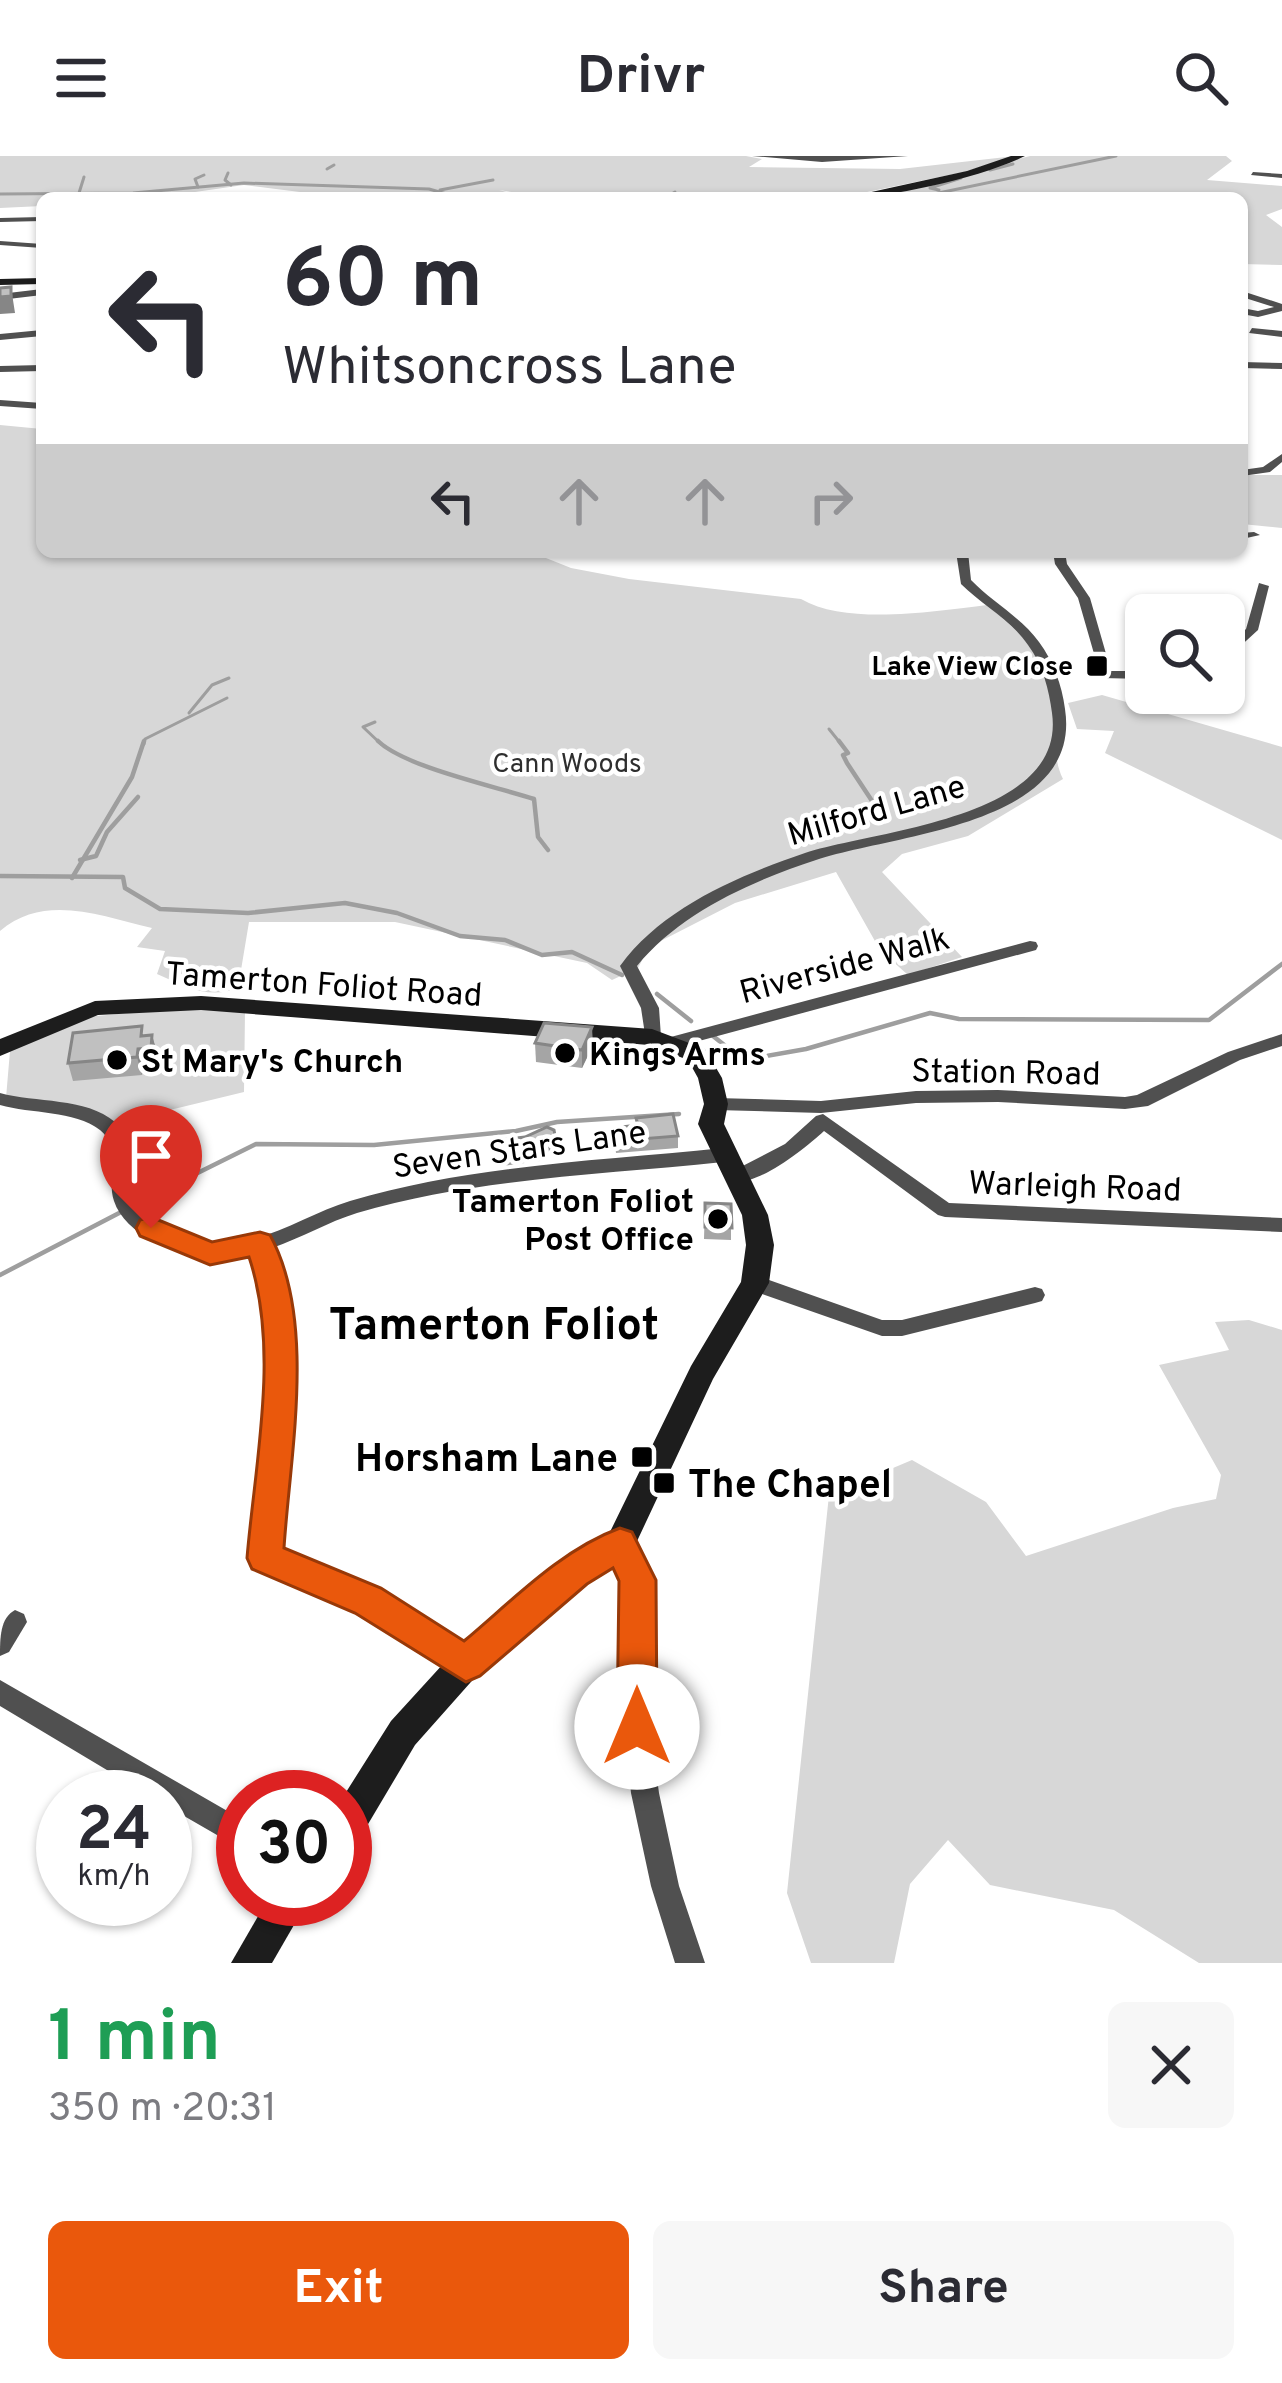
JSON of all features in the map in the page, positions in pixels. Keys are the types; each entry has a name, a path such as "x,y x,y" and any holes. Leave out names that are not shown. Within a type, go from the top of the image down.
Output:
{"street":[{"path":"755,156 822,160 905,156"},
{"path":"877,192 1020,156"},
{"path":"1253,175 1266,171 1282,176"},
{"path":"0,220 36,219"},
{"path":"0,243 36,246"},
{"path":"0,282 36,281"},
{"path":"0,297 36,293"},
{"path":"1248,296 1282,308"},
{"path":"1248,314 1282,308"},
{"path":"0,337 36,334"},
{"path":"1259,335 1282,334"},
{"path":"1248,365 1282,366"},
{"path":"0,369 36,368"},
{"path":"0,403 36,406"},
{"path":"1248,472 1266,470 1282,457"},
{"name":"Milford Lane","path":"663,1039 628,966 658,937 752,877 832,849 978,814 1031,785 1057,761 1064,740 1062,709 1051,677 1031,639 965,581 963,558"},
{"path":"1060,558 1084,598 1106,675 1125,675"},
{"path":"1245,637 1252,630 1263,586"},
{"name":"Riverside Walk","path":"663,1039 1030,946"},
{"name":"Tamerton Foliot Road","path":"0,1048 95,1008 201,1003 663,1039"},
{"path":"372,1784 403,1733 466,1664 574,1572 620,1544 701,1374 755,1283 758,1230 745,1186 711,1124 716,1104 710,1078 697,1054 663,1039"},
{"name":"Station Road","path":"716,1104 822,1114 916,1097 998,1096 1085,1104 1141,1101 1234,1056 1282,1040"},
{"name":"Seven Stars Lane","path":"0,1099 99,1120 114,1134 125,1162 129,1208 151,1228 210,1254 260,1244 350,1208 454,1184 730,1166"},
{"path":"730,1166 792,1148 822,1114"},
{"name":"Warleigh Road","path":"822,1114 945,1210 1282,1226"},
{"path":"260,1244 275,1288 280,1355 265,1558 368,1600 466,1664"},
{"path":"755,1283 882,1328 902,1328 1035,1295"},
{"path":"620,1544 638,1580 637,1727 645,1793 665,1886 690,1963"},
{"path":"0,1692 216,1820"},
{"path":"250,1963 273,1926"}],"green space":[{"path":"0,156 746,156 762,159 749,167 900,169 1015,156 867,192 300,192 244,185 195,192 36,192 36,206 0,208"},
{"path":"1030,156 1226,156 1232,161 1207,180 1282,186 1282,209 1266,215 1282,227 1282,265 1248,264 1248,192 883,192"},
{"name":"Cann Woods","path":"0,425 36,428 36,558 546,558 629,579 801,599 842,612 892,614 987,605 1022,636 1042,661 1055,689 1056,751 1063,779 968,836 902,854 882,872 962,957 908,975 880,950 836,872 735,903 649,947 638,968 612,980 587,963 395,922 249,922 238,988 207,992 157,974 165,951 137,947 152,928 54,910 17,919 0,931"},
{"path":"1248,475 1282,475 1282,528 1248,525"},
{"path":"1102,695 1125,702 1125,714 1168,714 1282,747 1282,840 1105,753 1114,731 1077,729 1068,703"},
{"path":"193,1007 245,1011 244,1092 112,1124 76,1105 6,1098 10,1051 86,1017"},
{"path":"1249,1320 1282,1330 1282,1963 1199,1963 1114,1910 990,1885 948,1840 910,1884 894,1963 811,1963 787,1893 829,1495 912,1460 986,1502 1026,1556 1173,1508 1216,1499 1221,1475 1159,1365 1229,1350 1215,1322"}],"building":[{"path":"11,287 11,296 0,297 0,288"},
{"path":"544,1023 592,1027 582,1050 535,1043"},
{"path":"142,1026 141,1036 152,1035 151,1048 138,1049 137,1057 68,1063 73,1033"},
{"path":"673,1114 678,1136 616,1141 613,1128 638,1125 636,1118"},
{"path":"547,1127 554,1130 556,1141 545,1142 546,1148 501,1153 499,1140 525,1137"},
{"path":"705,1203 731,1204 732,1228 705,1227"}],"waterway":[{"path":"943,192 1116,156"},
{"path":"990,170 1013,164"},
{"path":"327,169 334,165"},
{"path":"228,173 225,180 230,184"},
{"path":"198,187 195,179 204,175"},
{"path":"79,192 84,177"},
{"path":"939,190 930,188 961,178"},
{"path":"440,190 493,180"},
{"path":"144,192 230,184"},
{"path":"230,184 440,192"},
{"path":"0,194 36,194"},
{"path":"189,713 212,685 229,678"},
{"path":"144,744 145,739 227,698"},
{"path":"375,722 363,727 381,744"},
{"path":"829,729 841,744"},
{"path":"83,859 132,777 144,741"},
{"path":"378,741 429,767 534,799 538,837 548,850"},
{"path":"839,741 848,753 843,755 847,763 878,810"},
{"path":"83,859 96,856 107,832 138,797"},
{"path":"73,877 83,859"},
{"path":"0,876 73,877"},
{"path":"73,877 123,877 125,888 160,909 248,913 345,903 397,913 460,936 505,940 542,955 572,952 622,975"},
{"path":"713,1036 743,1060 806,1049 930,1013 959,1019 1209,1020 1282,964"},
{"path":"657,994 691,1021"},
{"path":"133,1205 256,1144 374,1145 516,1131 557,1122 679,1114"},
{"path":"0,1275 123,1211"}],"place":[{"name":"Lake View Close","path":"1097,666"},
{"name":"Kings Arms","path":"565,1053"},
{"name":"St Mary's Church","path":"117,1060"},
{"name":"Tamerton Foliot Post Office","path":"718,1219"},
{"name":"Horsham Lane","path":"642,1457"},
{"name":"The Chapel","path":"664,1483"}],"district":[{"name":"Tamerton Foliot","path":"494,1323"}],"route":[{"path":"151,1228 210,1254 260,1244 275,1288 280,1355 265,1558 368,1600 466,1664 574,1572 620,1544 638,1580 637,1727"}]}
